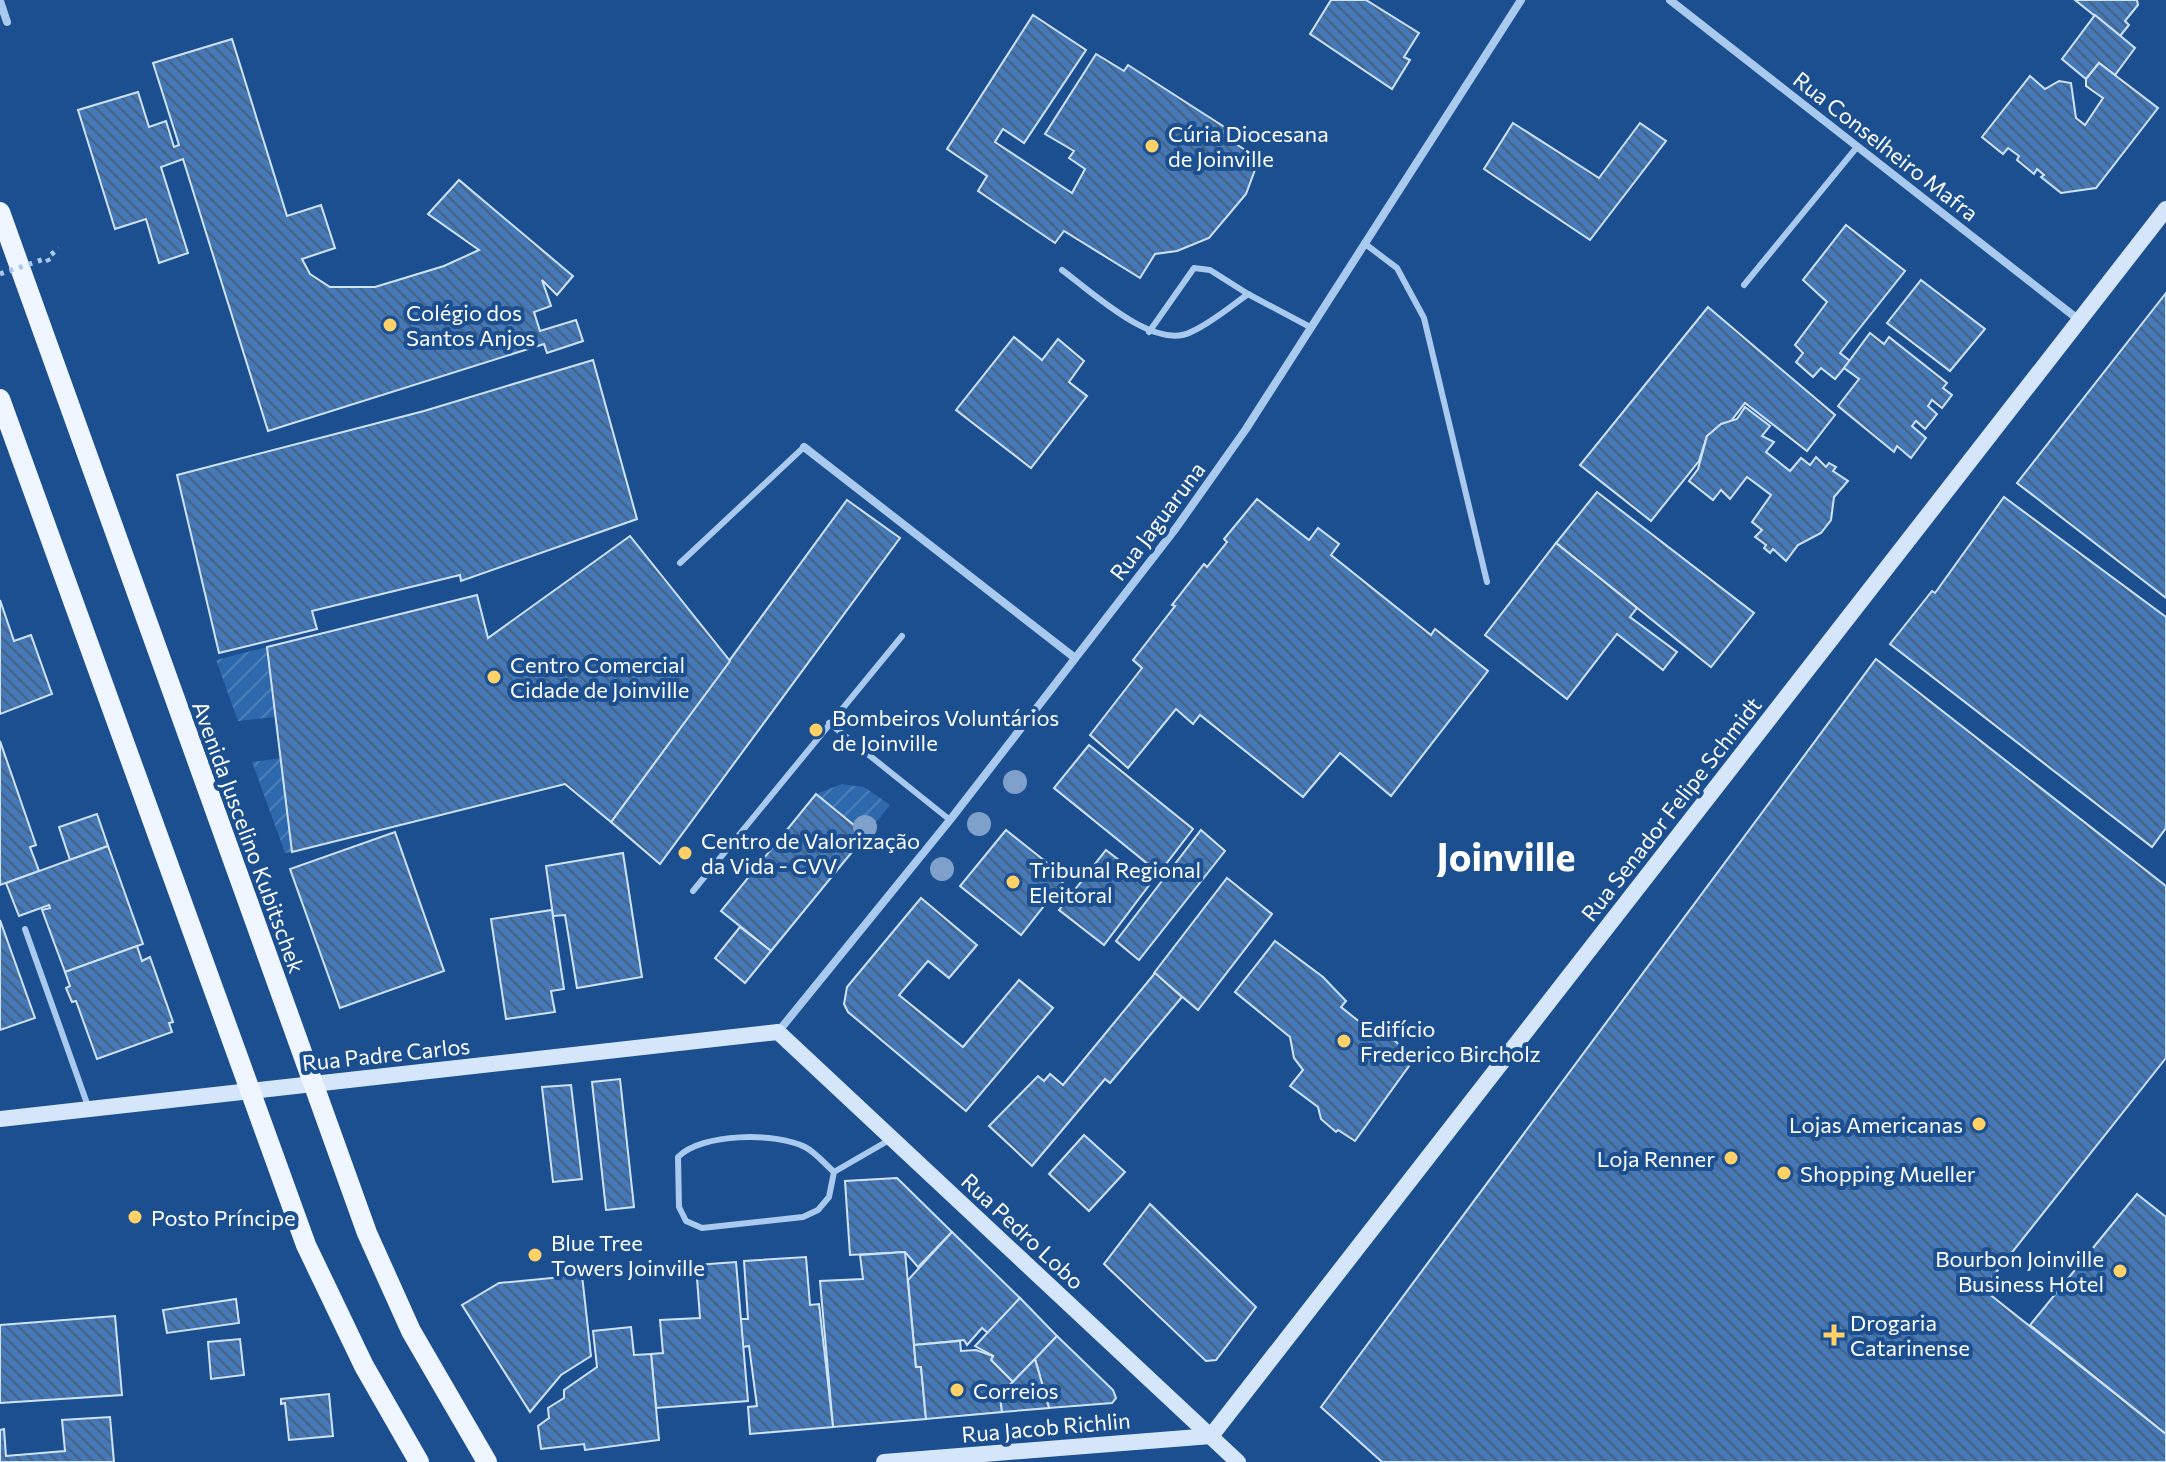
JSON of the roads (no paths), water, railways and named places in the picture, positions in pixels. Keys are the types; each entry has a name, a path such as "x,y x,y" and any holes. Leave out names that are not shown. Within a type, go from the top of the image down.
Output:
{"main road":[{"name":"Rua Senador Felipe Schmidt","path":"1211,1436 2166,209"},
{"name":"Avenida Juscelino Kubitschek","path":"0,212 339,1161 393,1292 443,1389 487,1462"},
{"path":"0,399 248,1091 332,1304 419,1462"},
{"name":"Rua Padre Carlos","path":"0,1119 778,1032"},
{"name":"Rua Pedro Lobo","path":"778,1032 1238,1462"},
{"name":"Rua Jacob Richlin","path":"884,1462 1211,1436"}],"street":[{"name":"Rua Jaguaruna","path":"778,1032 950,820 1229,453 1521,0"},
{"name":"Rua Conselheiro Mafra","path":"1670,0 2079,321"},
{"path":"0,1 7,22"},
{"path":"804,447 1075,658"}],"lane":[{"path":"1744,285 1857,147"},
{"path":"1364,243 1397,268 1424,318 1487,582"},
{"path":"1149,332 1194,268 1210,270 1310,327"},
{"path":"1062,270 1149,332 1173,336 1189,334 1248,294"},
{"path":"680,563 804,447"},
{"path":"693,891 902,636"},
{"path":"829,723 950,820"},
{"path":"25,929 89,1109"},
{"path":"834,1172 806,1147 759,1136 701,1143 678,1157 679,1207 686,1221 702,1228 803,1217 818,1210 829,1197 834,1172 892,1139"}],"place":[{"name":"Cúria Diocesana de Joinville","path":"1152,146"},
{"name":"Colégio dos Santos Anjos","path":"390,325"},
{"name":"Centro Comercial Cidade de Joinville","path":"494,677"},
{"name":"Bombeiros Voluntários de Joinville","path":"816,730"},
{"name":"Centro de Valorização da Vida - CVV","path":"685,853"},
{"name":"Tribunal Regional Eleitoral","path":"1013,882"},
{"name":"Edifício Frederico Bircholz","path":"1344,1041"},
{"name":"Lojas Americanas","path":"1979,1124"},
{"name":"Loja Renner","path":"1731,1158"},
{"name":"Shopping Mueller","path":"1784,1173"},
{"name":"Posto Príncipe","path":"135,1217"},
{"name":"Blue Tree Towers Joinville","path":"535,1255"},
{"name":"Bourbon Joinville Business Hotel","path":"2120,1271"},
{"name":"Drogaria Catarinense","path":"1834,1335"},
{"name":"Correios","path":"957,1390"}],"district":[{"name":"Joinville","path":"1506,855"}]}
